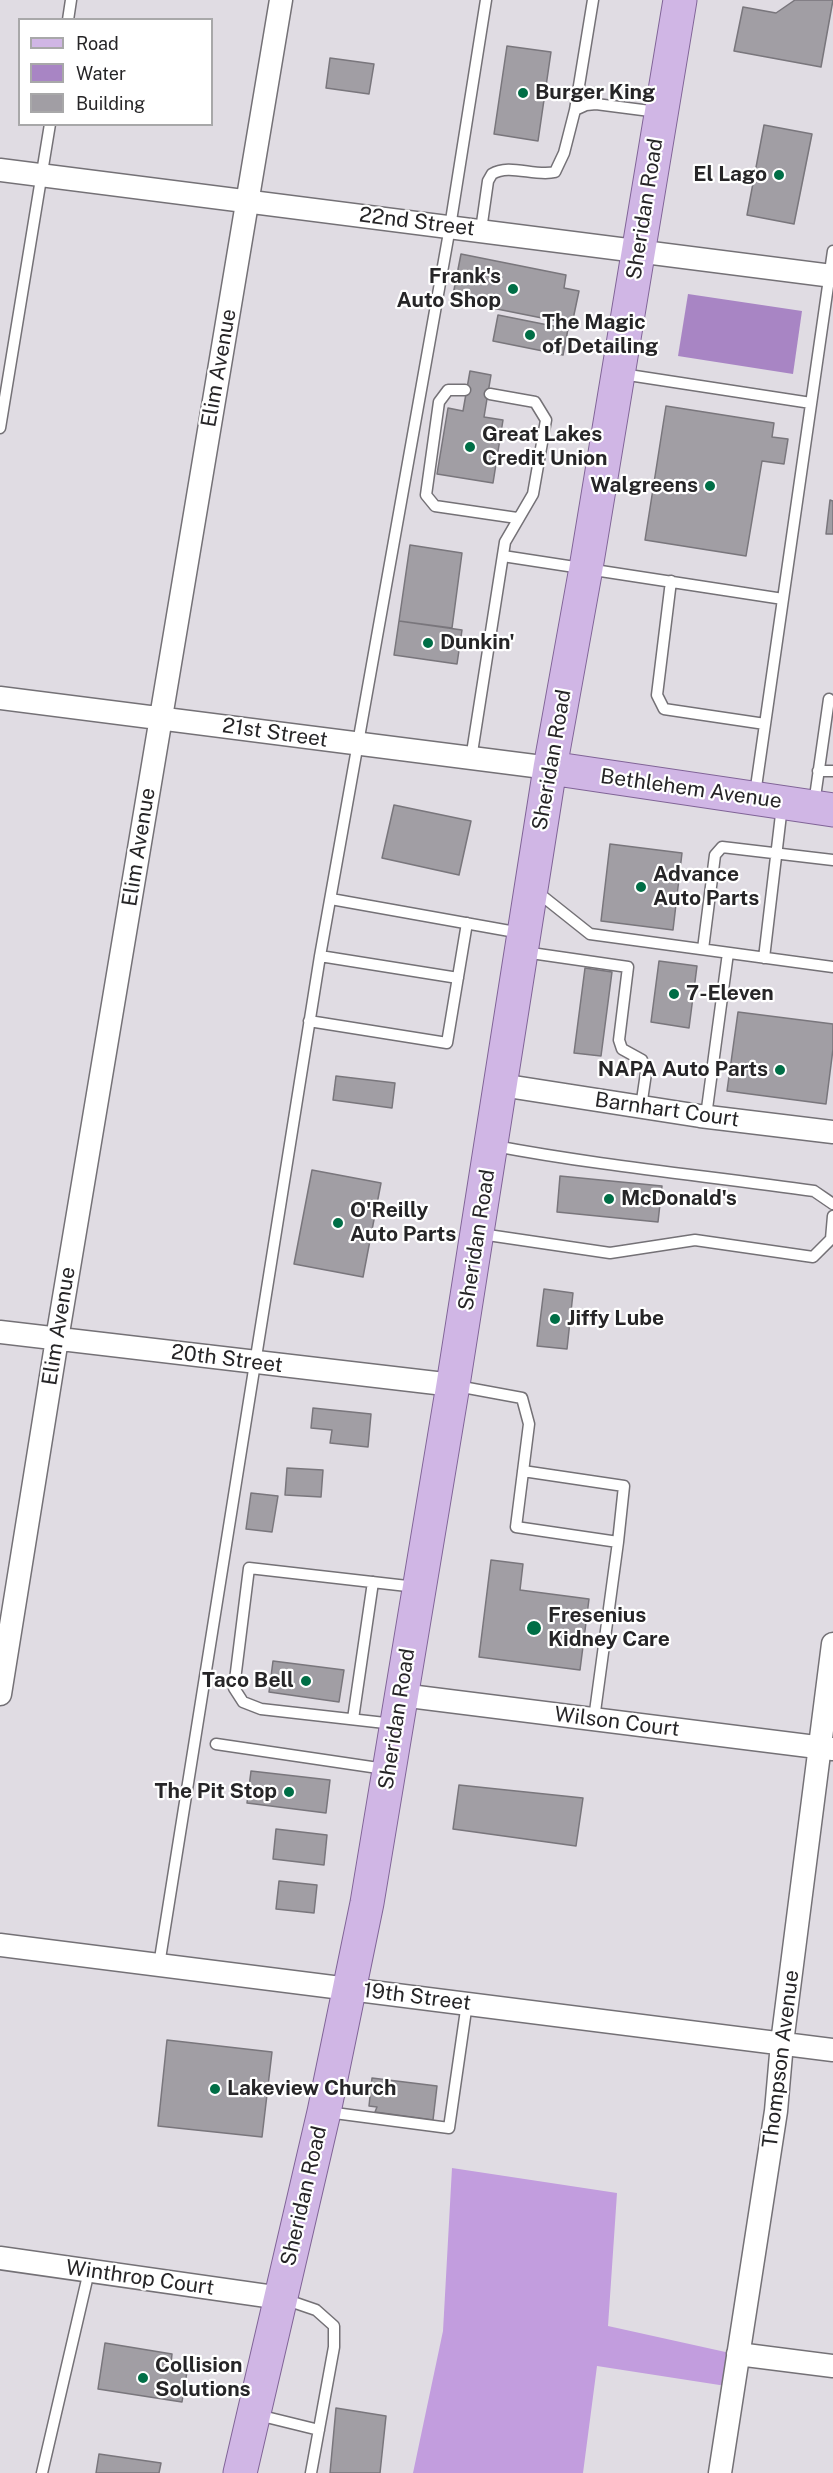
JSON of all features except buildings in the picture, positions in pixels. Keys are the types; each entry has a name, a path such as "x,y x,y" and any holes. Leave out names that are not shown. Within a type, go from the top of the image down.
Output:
{"main road":[{"name":"Sheridan Road","path":"240,2473 324,2112 367,1903 478,1234 550,768 586,568 680,0"},
{"name":"Bethlehem Avenue","path":"550,768 796,805"}],"street":[{"name":"Elim Avenue","path":"0,1694 160,718 281,0"},
{"name":"22nd Street","path":"0,170 831,276"},
{"name":"21st Street","path":"0,698 550,768"},
{"name":"Barnhart Court","path":"501,1085 641,1107 833,1132"},
{"name":"20th Street","path":"0,1332 453,1386"},
{"name":"Thompson Avenue","path":"720,2473 776,2111 782,2043 827,1748 833,1644"},
{"name":"Wilson Court","path":"398,1709 594,1719 827,1748"},
{"name":"19th Street","path":"0,1945 833,2050"},
{"name":"Winthrop Court","path":"0,2258 281,2298"},
{"path":"738,2354 833,2366"}],"lane":[{"path":"68,18 71,0"},
{"path":"159,1965 309,1021 450,227 486,0"},
{"path":"481,230 488,181 492,174 504,170 535,174 555,172 564,153 575,110 592,0"},
{"path":"575,110 596,104 661,112"},
{"path":"0,428 50,126"},
{"path":"796,805 765,724 833,251"},
{"path":"618,373 811,403"},
{"path":"465,390 448,390 439,402 426,495 435,506 518,518"},
{"path":"471,759 504,542 533,494 546,420 535,402 490,394"},
{"path":"503,556 783,599"},
{"path":"671,581 657,695 664,709 765,724"},
{"path":"764,958 776,853 796,805 819,771 829,699"},
{"path":"819,771 833,771"},
{"path":"703,949 715,855 722,847 833,860"},
{"path":"531,887 590,934 833,967"},
{"path":"331,899 467,923 523,942 628,967 619,1040 622,1049 642,1060 646,1073 641,1107"},
{"path":"309,1021 447,1042 467,923"},
{"path":"706,1116 728,953"},
{"path":"320,956 458,978"},
{"path":"492,1145 566,1159 814,1191 833,1204"},
{"path":"478,1234 610,1252 695,1240 813,1257 831,1239 833,1216"},
{"path":"453,1386 522,1398 529,1424 516,1527 618,1542"},
{"path":"523,1472 624,1486 594,1719"},
{"path":"398,1709 353,1719 261,1709 243,1702 234,1688 249,1568 419,1588"},
{"path":"353,1719 373,1582"},
{"path":"216,1744 388,1770"},
{"path":"324,2112 449,2128 467,2003"},
{"path":"42,2473 89,2271"},
{"path":"281,2298 316,2310 334,2326 334,2347 311,2473"},
{"path":"254,2414 319,2430"}],"shaded area":[{"path":"452,2168 617,2193 608,2326 730,2353 726,2386 597,2366 583,2473 413,2473 443,2331"}],"water":[{"path":"688,294 802,311 793,374 678,356"}],"place":[{"name":"Burger King","path":"523,93"},
{"name":"El Lago","path":"779,175"},
{"name":"Frank's Auto Shop","path":"513,289"},
{"name":"The Magic of Detailing","path":"530,335"},
{"name":"Great Lakes Credit Union","path":"470,447"},
{"name":"Walgreens","path":"710,486"},
{"name":"Dunkin'","path":"428,643"},
{"name":"Advance Auto Parts","path":"641,887"},
{"name":"7-Eleven","path":"674,994"},
{"name":"NAPA Auto Parts","path":"780,1070"},
{"name":"McDonald's","path":"609,1199"},
{"name":"O'Reilly Auto Parts","path":"338,1223"},
{"name":"Jiffy Lube","path":"555,1319"},
{"name":"Fresenius Kidney Care","path":"534,1628"},
{"name":"Taco Bell","path":"306,1681"},
{"name":"The Pit Stop","path":"289,1792"},
{"name":"Lakeview Church","path":"215,2089"},
{"name":"Collision Solutions","path":"143,2378"}]}
